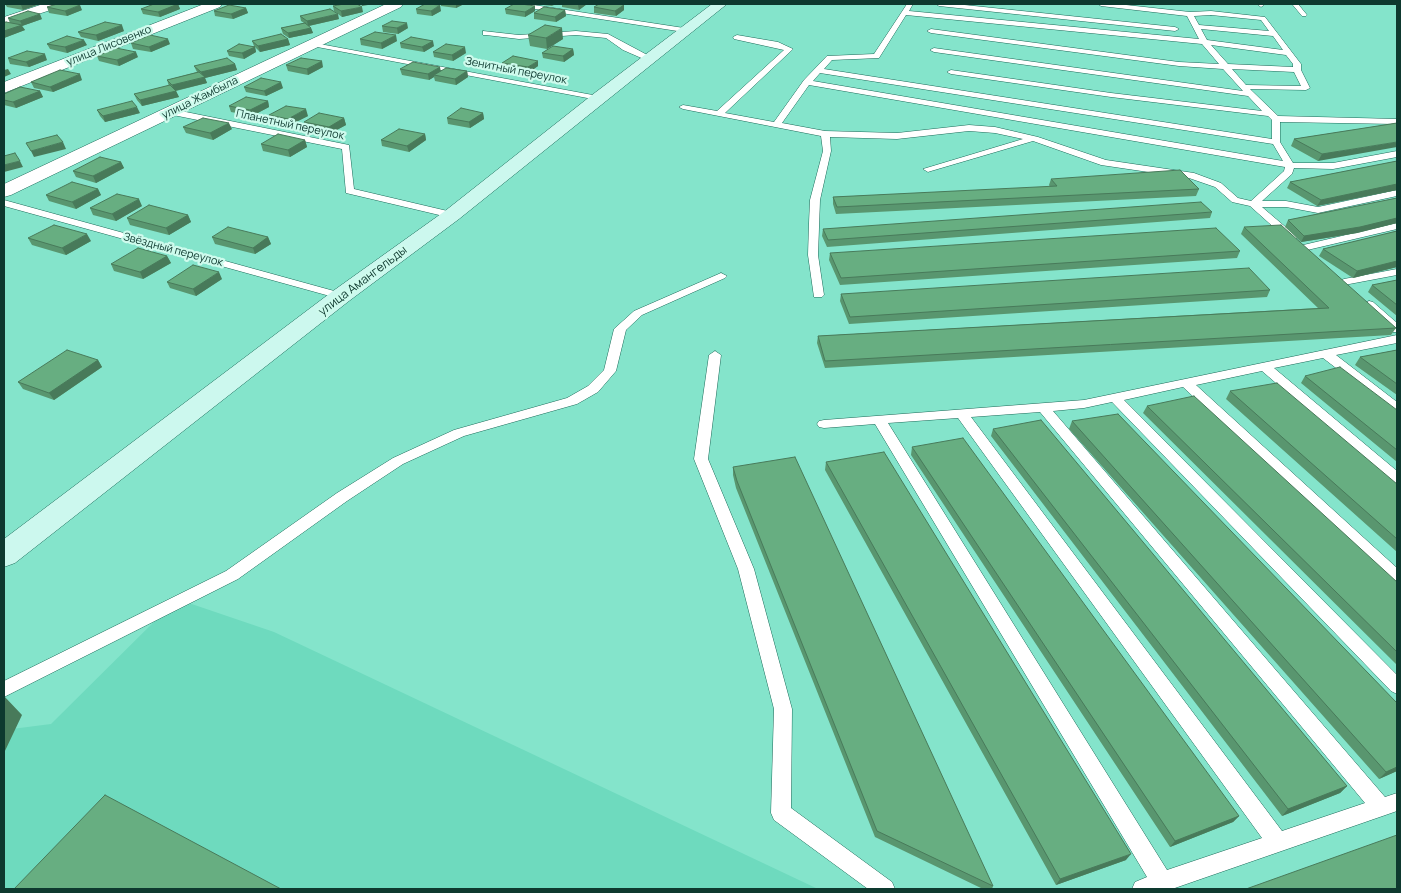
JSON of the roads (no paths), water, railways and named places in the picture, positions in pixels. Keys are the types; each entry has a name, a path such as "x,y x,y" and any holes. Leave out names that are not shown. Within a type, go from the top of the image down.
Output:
{"street":[{"path":"4,21 55,4"},
{"name":"улица Лисовенко","path":"4,88 214,4"},
{"name":"улица Жамбыла","path":"4,192 396,4"},
{"name":"улица Амангельды","path":"8,546 452,215 648,58 720,4"}],"lane":[{"path":"516,4 684,30"},
{"path":"777,124 807,82 818,73 818,70 830,58 876,56 906,13 910,4"},
{"path":"940,4 1182,30"},
{"path":"1101,4 1190,14 1210,13 1263,18 1296,64 1306,88 1244,87"},
{"path":"1295,4 1304,15"},
{"path":"906,13 1204,42 1289,53"},
{"path":"1190,14 1196,30 1204,42 1250,94 1273,116 1276,142 1290,165 1289,172 1253,204"},
{"path":"1196,30 1274,34"},
{"path":"931,31 1179,64 1297,70"},
{"path":"486,33 519,37 576,33 608,36 626,48 648,58"},
{"path":"718,114 789,49 775,44 737,37"},
{"name":"Зенитный переулок","path":"312,44 598,98"},
{"path":"934,50 1250,94"},
{"path":"818,70 1276,142"},
{"path":"951,72 1273,116 1397,121"},
{"path":"807,82 1290,165 1307,167 1333,166 1397,154"},
{"path":"683,107 825,134 897,136 968,128 995,130 1035,138 1104,163 1191,175 1218,185 1235,200 1253,204 1286,204 1318,210 1397,193"},
{"name":"Планетный переулок","path":"171,112 346,147 349,191 452,215"},
{"path":"818,295 813,255 815,200 827,151 825,134"},
{"path":"928,169 1035,138"},
{"name":"Звёздный переулок","path":"4,204 341,296"},
{"path":"1253,204 1316,259"},
{"path":"1303,248 1397,226"},
{"path":"1397,272 1341,280 1397,329"},
{"path":"4,689 232,575 342,497 398,461 459,433 572,401 593,389 610,371 620,329 638,313 720,276"},
{"path":"824,424 1084,404 1326,354 1395,342"},
{"path":"1326,354 1397,408"},
{"path":"715,355 701,459 746,569 783,710 781,813 885,889"},
{"path":"1265,367 1397,479"},
{"path":"1186,383 1397,578"},
{"path":"1115,398 1397,686"},
{"path":"1043,407 1389,805 1142,889"},
{"path":"961,414 1278,843"},
{"path":"879,420 1162,882"}]}
